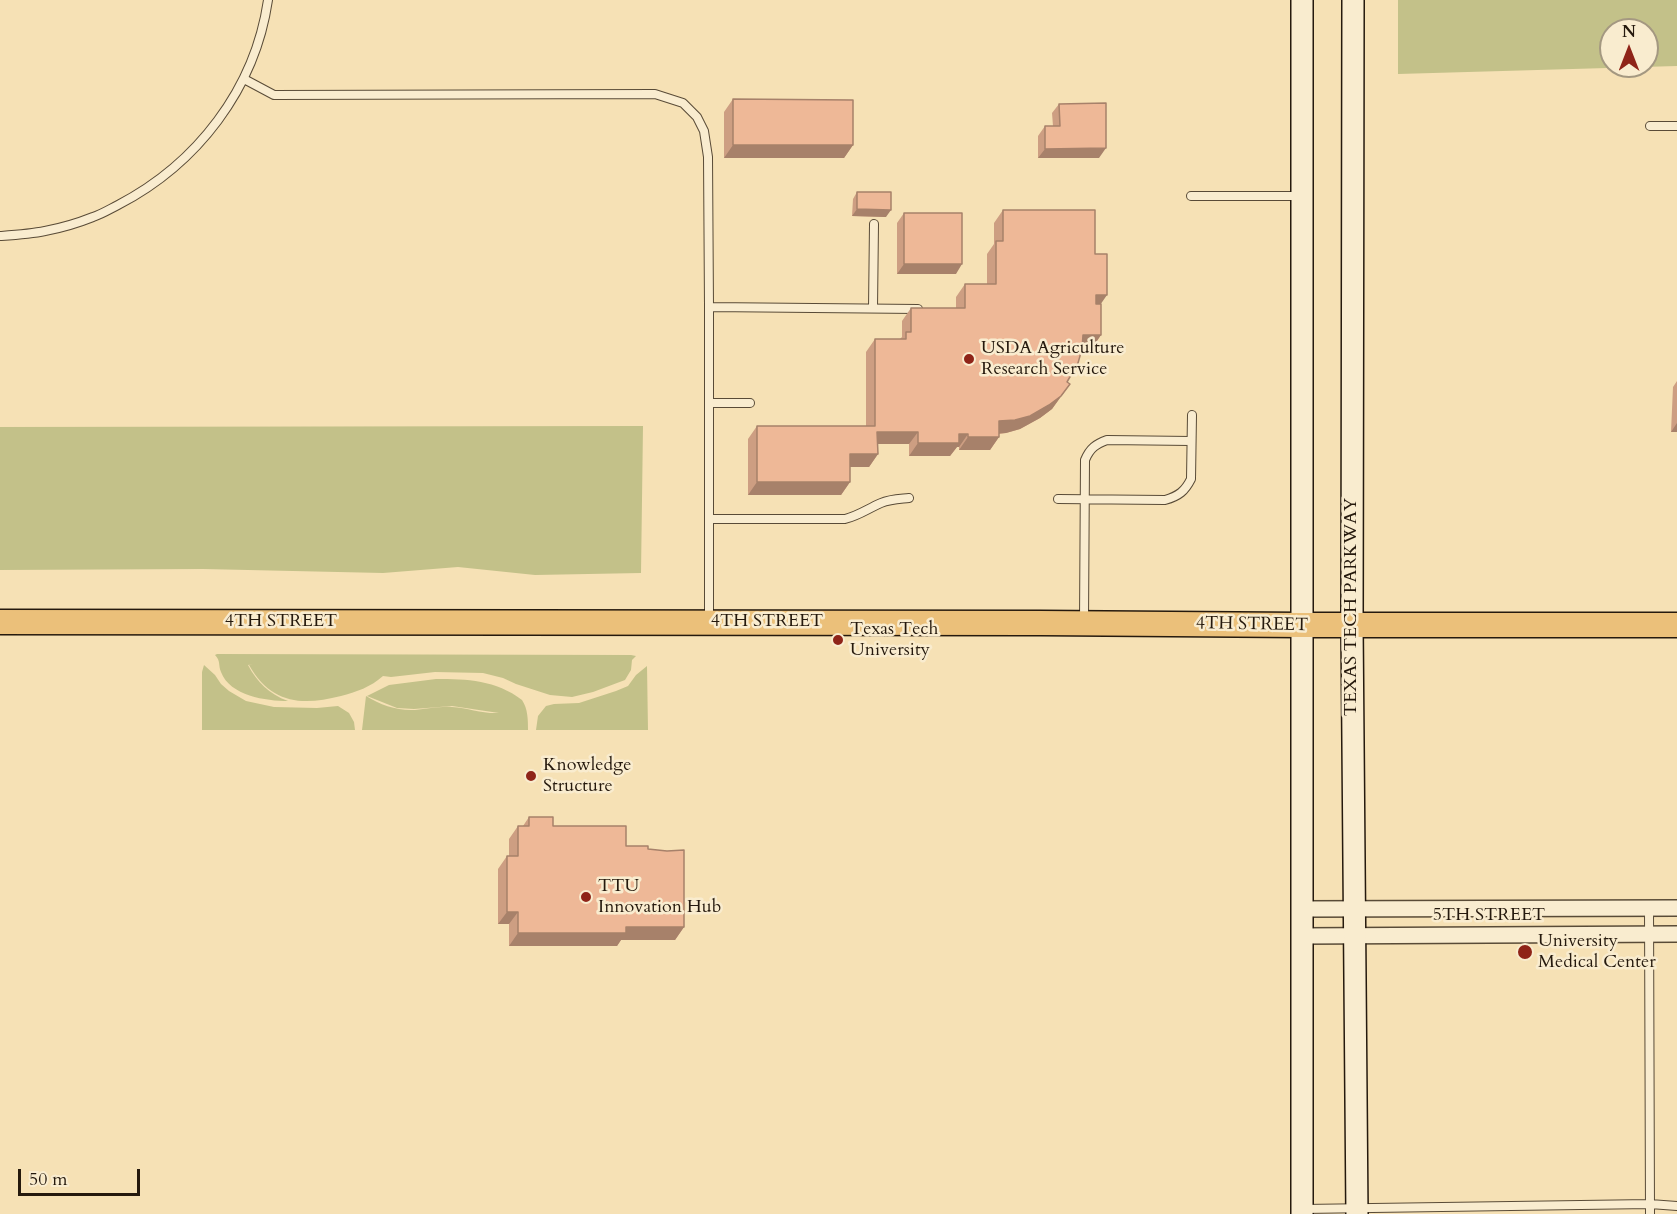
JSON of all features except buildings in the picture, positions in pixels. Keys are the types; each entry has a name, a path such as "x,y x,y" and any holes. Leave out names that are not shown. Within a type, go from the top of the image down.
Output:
{"main road":[{"path":"1302,0 1302,1212"},
{"name":"TEXAS TECH PARKWAY","path":"1353,0 1352,625 1357,1211"},
{"name":"4TH STREET","path":"0,622 1677,625"}],"street":[{"name":"5TH STREET","path":"1302,909 1677,908"},
{"name":"5TH STREET","path":"1302,936 1677,934"}],"lane":[{"path":"0,236 45,231 94,217 141,193 182,162 217,123 244,79 265,23 268,0"},
{"path":"244,79 274,95 655,94 683,103 697,117 704,131 708,157 709,622"},
{"path":"1650,126 1677,126"},
{"path":"1191,196 1302,196"},
{"path":"873,308 874,224"},
{"path":"709,307 930,309"},
{"path":"710,403 750,403"},
{"path":"1058,499 1165,500 1178,496 1187,488 1191,479 1192,415"},
{"path":"1083,623 1085,460 1089,451 1096,444 1107,440 1191,441"},
{"path":"709,519 845,519 858,516 881,503 909,498"},
{"path":"1649,908 1650,1214"},
{"path":"1302,1212 1650,1204 1677,1206"}],"shaded area":[{"path":"1398,0 1677,0 1677,66 1659,67 1659,18 1599,18 1599,68 1398,74"},
{"path":"643,426 641,573 535,575 458,567 383,573 203,569 0,570 0,427"},
{"path":"215,655 636,656 632,660 631,670 625,680 572,697 550,695 483,673 435,672 383,676 358,691 327,699 301,701 277,695 258,678 249,665 253,664 248,665 264,687 275,695 288,701 250,696 232,687 221,672"},
{"path":"204,665 229,691 246,701 274,707 338,706 349,713 355,730 202,730"},
{"path":"647,666 648,730 536,730 538,716 546,706 579,703 616,691 628,686"},
{"path":"436,679 459,679 502,688 524,703 528,730 362,730 366,696 383,705 402,710 436,707 397,708 367,696 389,685","holes":["452,706 499,713 439,707"]}],"place":[{"name":"USDA Agriculture Research Service","path":"969,359"},
{"name":"Texas Tech University","path":"838,640"},
{"name":"Knowledge Structure","path":"531,776"},
{"name":"TTU Innovation Hub","path":"586,897"},
{"name":"University Medical Center","path":"1525,952"}]}
